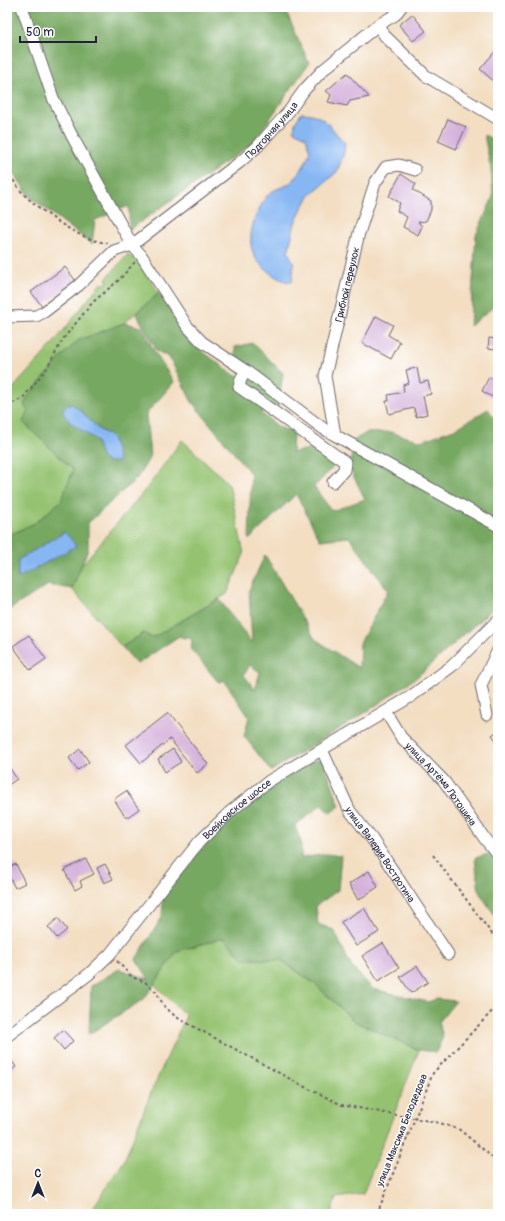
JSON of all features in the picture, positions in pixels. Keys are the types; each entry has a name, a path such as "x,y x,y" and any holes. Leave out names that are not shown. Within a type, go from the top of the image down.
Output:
{"street":[{"path":"22,7 53,98 72,136 132,245 141,255 187,326 202,342 246,371 324,429 498,526"},
{"name":"Подгорная улица","path":"7,317 36,316 44,312 79,285 114,251 132,245 240,162 258,146 323,70 378,25 394,15 401,7"},
{"path":"378,25 385,36 426,76 498,119"},
{"name":"Грибной переулок","path":"335,435 325,376 359,233 375,183 386,167 399,165 415,170"},
{"path":"246,371 241,379 239,387 345,462 344,470 333,482"},
{"name":"Воейковское шоссе","path":"7,1036 89,974 110,954 199,842 225,816 269,781 410,697 452,666 498,620"},
{"path":"487,715 481,686 498,650"},
{"name":"улица Артёма Лотошина","path":"386,712 401,737 444,782 498,855"},
{"name":"улица Валерия Востротина","path":"322,750 350,810 372,838 448,954"}],"path":[{"path":"7,170 29,199 75,233 101,243 109,243"},
{"path":"7,406 23,398 47,368 63,339 93,302 119,280 141,255"},
{"path":"433,855 498,942"},
{"path":"110,954 132,977 145,982 156,992 164,1006 176,1017 252,1059 342,1105 440,1123 460,1130 498,1162"},
{"name":"улица Максима Белодедова","path":"377,1214 432,1073 498,1005"}],"green space":[{"path":"7,7 284,7 309,63 253,143 129,230 129,206 95,220 92,244 29,196 7,162"},
{"path":"484,135 498,142 498,303 470,326 476,235 493,197 491,170"},
{"path":"128,254 131,258 135,257 159,293 124,323 79,340 63,355 24,404 28,412 23,422 73,470 61,501 35,523 7,536 7,395 53,344 100,284 105,284 108,282 106,279"},
{"path":"159,293 195,346 236,376 245,378 236,369 235,347 253,343 283,373 278,407 260,412 279,427 293,433 292,453 316,447 336,464 314,487 332,511 365,499 350,469 353,441 366,433 390,432 421,441 457,428 488,409 498,423 498,604 417,677 368,711 271,771 244,736 249,717 224,680 219,683 191,649 192,641 189,637 184,638 179,636 137,664 122,647 144,633 152,638 219,599 252,643 249,590 265,555 315,639 359,668 360,643 388,590 349,537 320,540 296,494 249,540 251,474 192,402 169,357 157,351 136,313","holes":["250,665 260,672 255,690 244,675"]},
{"path":"124,323 142,327 154,351 174,382 146,414 150,457 137,478 88,523 88,549 72,589 48,585 7,611 7,536 35,523 61,501 73,470 23,422 28,412 24,404 27,398 63,355 79,340","holes":["80,410 98,429 106,433 107,462 101,457 96,440 90,435","64,532 75,546 18,577 18,560"]},
{"path":"182,440 229,484 244,554 227,594 152,638 144,633 122,647 72,589 81,566 146,489"},
{"path":"315,760 323,760 340,806 330,813 321,805 295,826 301,842 301,858 327,854 341,856 338,890 316,906 318,924 334,930 351,966 373,989 428,1002 436,999 456,1001 439,1022 443,1037 436,1052 419,1050 354,1021 315,984 281,960 244,959 224,938 177,951 144,999 89,1034 91,986 119,969 149,979 136,959 162,917 163,898 198,852 254,797"},
{"path":"495,852 498,855 498,920 479,892 475,858"},
{"path":"224,938 244,959 281,960 315,984 354,1021 419,1050 363,1194 336,1198 331,1214 89,1214 124,1161 152,1090 186,1016 154,984 177,951"}],"water":[{"path":"301,113 316,116 322,119 345,143 344,153 337,172 310,195 295,223 288,252 294,263 292,282 288,282 275,276 261,265 255,257 251,239 254,220 263,202 270,193 276,189 288,185 294,180 302,169 310,152 306,137 294,131 295,123"},
{"path":"71,404 80,410 98,429 112,437 119,462 107,462 101,457 96,440 71,423 63,413 64,407"},
{"path":"65,532 76,546 18,578 18,560"}],"building":[{"path":"412,14 426,31 413,41 399,25"},
{"path":"498,48 498,85 480,69"},
{"path":"347,73 369,97 350,101 347,106 328,102 331,95 326,91"},
{"path":"448,119 466,127 456,149 438,141"},
{"path":"401,174 416,184 413,190 431,201 431,210 426,221 418,222 422,226 418,235 403,227 407,217 397,211 400,203 389,196"},
{"path":"65,267 76,281 42,306 31,292"},
{"path":"376,316 393,325 388,335 400,342 391,359 362,343"},
{"path":"489,338 496,339 495,349 488,348"},
{"path":"417,368 420,383 428,381 431,394 423,396 427,414 416,417 414,408 389,414 386,401 389,401 388,395 404,392 403,385 409,383 406,370"},
{"path":"489,377 498,381 492,397 482,391"},
{"path":"29,635 46,659 30,670 13,646"},
{"path":"167,713 208,764 197,773 170,739 141,763 126,745"},
{"path":"498,731 498,743 492,735"},
{"path":"80,749 89,762 78,770 69,758"},
{"path":"173,749 181,762 165,772 158,759"},
{"path":"7,764 17,779 7,786"},
{"path":"126,791 139,809 126,818 114,799"},
{"path":"86,859 94,874 80,881 82,886 75,890 64,870"},
{"path":"16,864 25,883 15,888 7,872 7,868"},
{"path":"105,864 113,879 104,883 97,868"},
{"path":"369,871 378,887 358,900 349,884"},
{"path":"364,908 379,932 356,946 341,922"},
{"path":"58,918 67,930 57,938 48,927"},
{"path":"383,943 399,968 378,981 362,956"},
{"path":"417,966 428,982 411,993 400,977"},
{"path":"63,1030 73,1041 64,1050 54,1038"},
{"path":"7,1054 16,1067 7,1073"}]}
